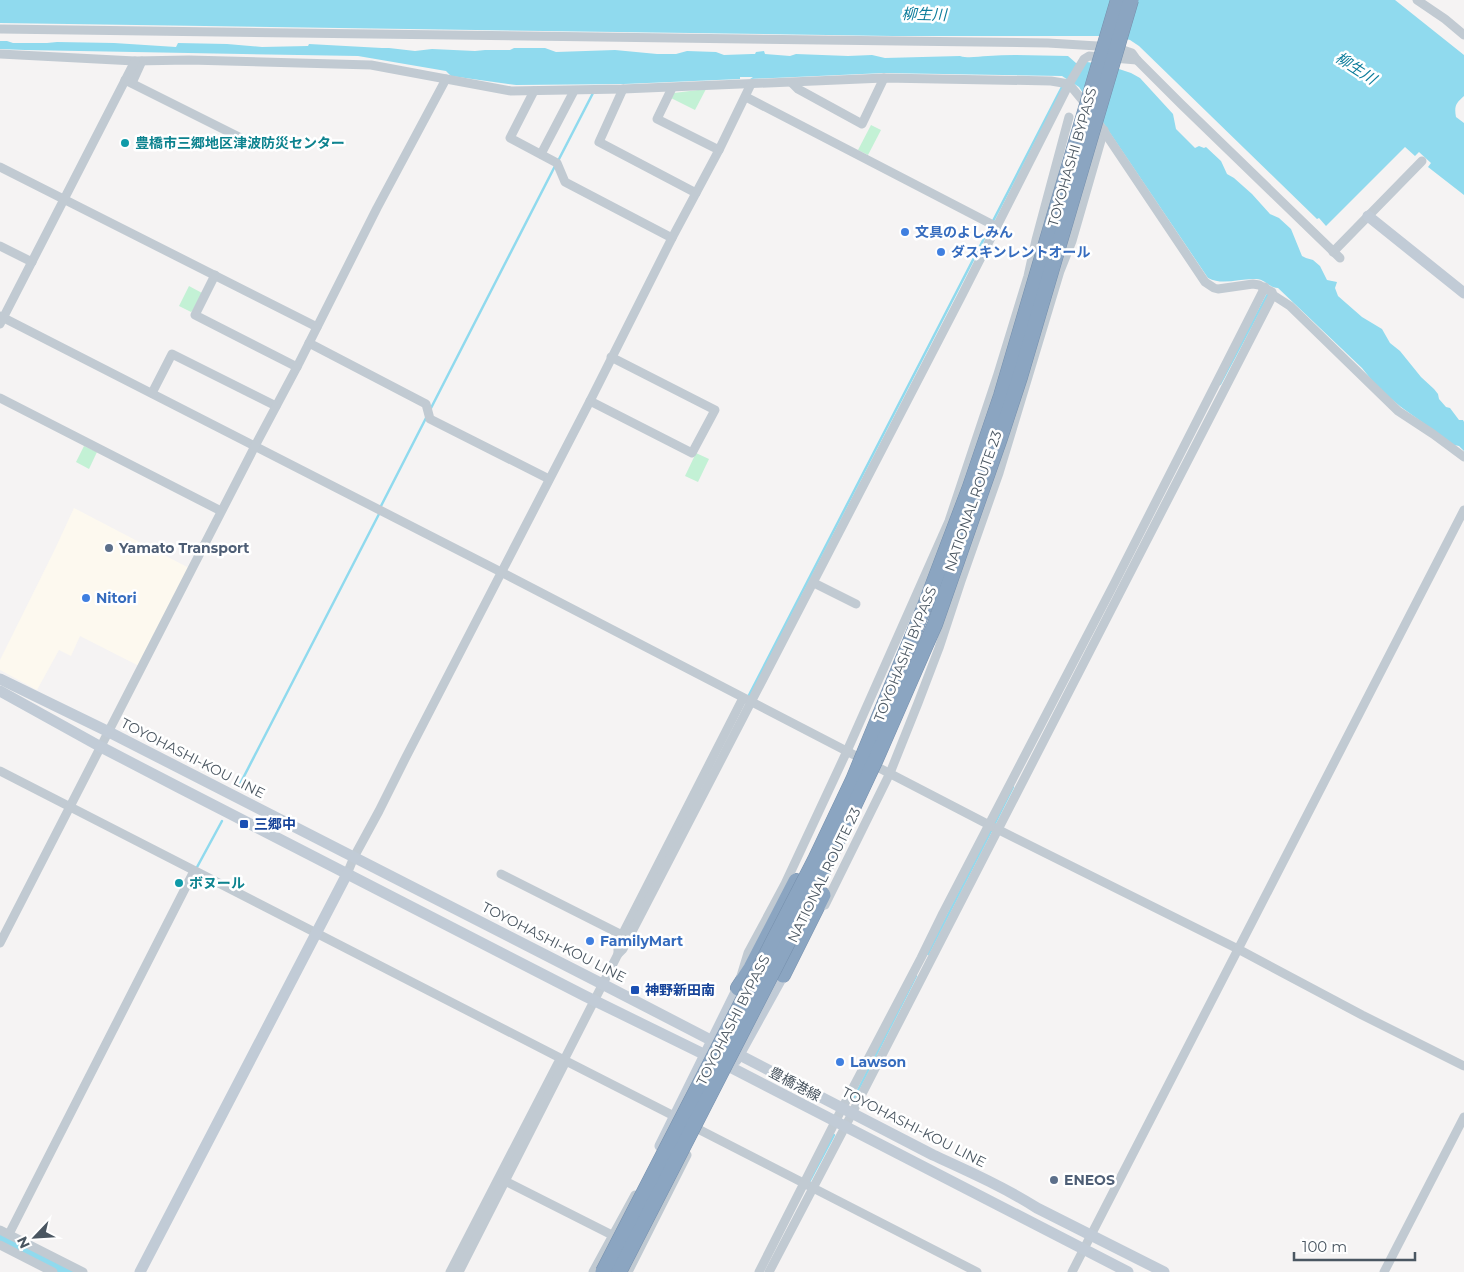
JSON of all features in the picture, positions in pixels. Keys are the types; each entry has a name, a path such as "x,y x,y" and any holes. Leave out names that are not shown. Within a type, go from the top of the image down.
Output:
{"highway":[{"name":"TOYOHASHI BYPASS","path":"603,1272 815,860 853,780 947,549 1001,396 1118,0"},
{"name":"TOYOHASHI BYPASS","path":"619,1272 811,897 876,759 935,624 1020,377 1131,0"},
{"path":"783,975 862,814 898,734 917,684 935,624"},
{"path":"738,988 751,968 796,881 873,714 908,645"}],"main road":[{"path":"1368,216 1464,293"},
{"name":"TOYOHASHI-KOU LINE","path":"0,679 109,732 712,1040 933,1156 1018,1196 1037,1208 1164,1272"},
{"path":"0,691 101,747 347,874 595,1001 705,1054"},
{"path":"140,1272 347,874"},
{"path":"732,1068 783,975"},
{"path":"645,1177 738,988"},
{"name":"豊橋港線","path":"705,1054 1128,1272"}],"street":[{"path":"1417,0 1464,35"},
{"path":"0,29 1048,43 1114,47 1132,53 1180,104 1336,255 1368,216 1422,161"},
{"path":"0,54 139,61 189,60 371,64 511,91 672,88 884,78 1066,83 1079,94 1205,282 1218,289 1253,284 1269,291 1290,306 1398,411 1464,457"},
{"path":"450,1272 459,1266 540,1106 564,1065 564,1060 618,954 623,948 626,937 671,848 748,700 814,583 1056,112 1066,83 1084,59 1090,56 1137,60"},
{"path":"139,61 1,319 152,393 993,827 1238,949 1362,1016 1464,1066"},
{"path":"792,83 798,90 862,124 884,78"},
{"path":"0,943 381,200 446,79"},
{"path":"129,82 253,144"},
{"path":"347,874 354,857 590,401 672,238 719,150 751,84"},
{"path":"672,88 657,119 719,150"},
{"path":"623,89 599,142 696,193"},
{"path":"534,91 510,138 542,154 556,164 565,182 672,238"},
{"path":"542,154 574,91"},
{"path":"746,97 996,226"},
{"path":"1056,112 1104,130"},
{"path":"738,988 748,953 785,884 847,751 949,521 1028,276 1070,117"},
{"name":"NATIONAL ROUTE 23","path":"783,975 789,971 799,957 890,773 932,667 999,473 1060,271 1072,241 1104,130"},
{"path":"0,167 317,327"},
{"path":"0,246 32,262"},
{"path":"215,276 195,315 297,367"},
{"path":"759,1272 781,1238 847,1110 943,913 993,827 1269,291"},
{"path":"1012,329 1040,336"},
{"path":"309,343 426,404 430,419 549,479"},
{"path":"152,393 172,354 276,406"},
{"path":"590,401 692,453 715,410 612,357"},
{"path":"0,398 222,511"},
{"path":"1072,1272 1464,510"},
{"path":"940,541 971,552"},
{"path":"814,583 856,604"},
{"path":"0,771 674,1116"},
{"path":"0,1241 194,871"},
{"path":"501,874 626,937"},
{"path":"628,1272 732,1068"},
{"path":"1384,1272 1464,1117"},
{"path":"700,1130 977,1272"},
{"path":"593,1272 645,1177 670,1190"},
{"path":"502,1182 612,1235"},
{"path":"4,1232 83,1272"},
{"path":"769,1272 781,1238"},
{"path":"0,1245 53,1272"}],"shaded area":[{"path":"74,508 189,568 139,666 80,636 71,656 59,650 37,690 0,670 0,660"}],"green space":[{"path":"706,89 695,110 671,98 674,93"},
{"path":"871,125 881,130 868,155 858,150"},
{"path":"189,286 202,293 191,312 179,306"},
{"path":"84,446 97,452 89,469 76,462"},
{"path":"696,453 709,459 698,482 685,476"}],"water":[{"name":"柳生川","path":"0,0 1395,0 1464,55 1464,96 1457,103 1455,110 1456,117 1464,123 1464,195 1428,167 1431,163 1419,152 1415,156 1405,147 1326,226 1139,46 1130,40 1116,36 893,36 0,23"},
{"path":"0,41 13,43 114,43 176,47 178,43 262,47 308,46 309,44 415,51 432,49 475,51 545,48 556,52 615,50 676,54 687,51 716,52 724,55 755,54 756,52 764,51 765,54 790,56 796,54 872,55 885,58 1008,55 1068,56 1076,63 1087,62 1107,65 1140,78 1173,114 1176,129 1195,148 1199,146 1206,147 1221,161 1227,174 1252,194 1270,214 1279,218 1291,229 1302,256 1313,260 1320,266 1327,280 1337,282 1335,288 1338,296 1362,317 1382,329 1390,343 1400,351 1421,377 1434,389 1446,407 1450,408 1459,420 1463,420 1464,451 1401,407 1378,388 1362,368 1278,288 1272,287 1259,279 1226,282 1208,278 1079,87 1062,76 884,73 750,79 753,77 740,77 740,79 624,84 516,85 451,76 446,71 358,56 0,49"}],"waterway":[{"path":"747,699 1063,85"},
{"path":"558,161 593,93"},
{"path":"430,410 555,166"},
{"path":"1220,384 1269,292"},
{"path":"239,786 379,514 381,506 426,418"},
{"path":"994,825 1013,787"},
{"path":"196,869 222,821"},
{"path":"928,954 992,829"},
{"path":"853,1100 916,976"},
{"path":"808,1184 834,1135"},
{"path":"0,1236 71,1272"}],"place":[{"name":"豊橋市三郷地区津波防災センター","path":"125,143"},
{"name":"文具のよしみん","path":"905,232"},
{"name":"ダスキンレントオール","path":"941,252"},
{"name":"Yamato Transport","path":"109,548"},
{"name":"Nitori","path":"86,598"},
{"name":"三郷中","path":"244,824"},
{"name":"ボヌール","path":"179,883"},
{"name":"FamilyMart","path":"590,941"},
{"name":"神野新田南","path":"635,990"},
{"name":"Lawson","path":"840,1062"},
{"name":"ENEOS","path":"1054,1180"}]}
